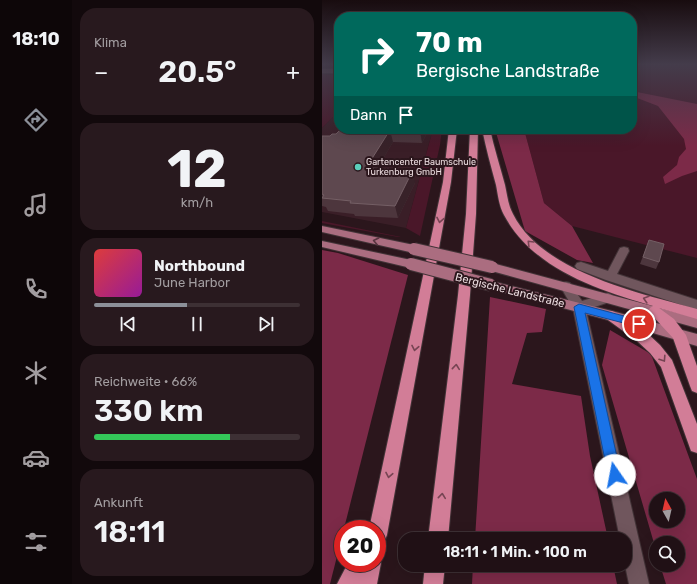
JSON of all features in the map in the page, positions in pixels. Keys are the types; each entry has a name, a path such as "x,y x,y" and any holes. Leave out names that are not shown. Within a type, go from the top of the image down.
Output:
{"highway":[{"path":"380,520 447,182 452,134"},
{"path":"439,532 465,287 471,214 474,134"},
{"path":"487,134 508,214 520,232 534,247 553,261 612,289 697,314"},
{"path":"654,311 669,323 679,335 697,386"},
{"path":"612,316 642,336 659,352 667,364 697,445"},
{"path":"347,584 354,572"},
{"path":"367,584 369,572"},
{"path":"433,584 435,572"},
{"path":"436,572 437,584"}],"main road":[{"name":"Bergische Landstraße","path":"322,229 492,267 697,323"},
{"name":"Bergische Landstraße","path":"322,244 411,264 579,307 697,340"}],"street":[{"path":"610,277 624,251"},
{"path":"580,266 697,305"},
{"path":"566,286 579,307 639,584"},
{"path":"579,307 608,298"}],"shaded area":[{"path":"322,91 334,91 334,116 322,128"},
{"path":"637,91 697,91 697,258 572,226 544,203 525,134 637,134"},
{"path":"637,92 697,104 697,171 665,184 663,177 677,165 679,157 686,149 684,139 658,106 637,98"},
{"name":"Gartencenter Baumschule Turkenburg GmbH","path":"334,116 334,134 432,134 406,228 322,212 322,128"},
{"path":"432,134 441,134 420,236 406,228"},
{"path":"496,134 525,134 544,203 572,226 593,263 577,260 525,231"},
{"path":"322,221 401,237 322,223"},
{"path":"322,250 338,253 408,275 346,520 334,520 334,568 330,584 322,584"},
{"path":"490,297 546,309 542,332 527,333 512,384 581,396 590,456 606,532 475,532"},
{"path":"610,330 651,354 697,479 697,584 666,584 662,572 685,572 685,536 652,536 650,528 685,528 685,492 649,492 649,526 602,365"},
{"path":"473,572 614,572 617,584 472,584"}],"building":[{"path":"334,134 387,134 366,168 413,170 395,206 350,203 351,201 322,198 324,195 322,194 322,136 330,136"},
{"path":"649,240 664,244 659,262 643,257"}],"place":[{"name":"Gartencenter Baumschule Turkenburg GmbH","path":"358,167"}],"route":[{"path":"615,475 579,307 639,324"}]}
